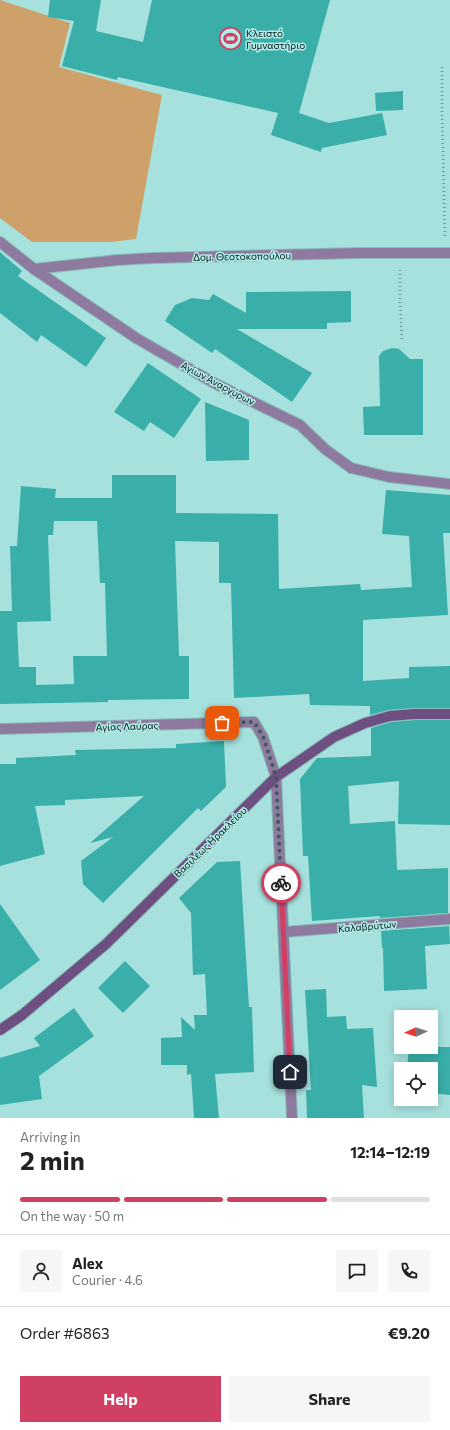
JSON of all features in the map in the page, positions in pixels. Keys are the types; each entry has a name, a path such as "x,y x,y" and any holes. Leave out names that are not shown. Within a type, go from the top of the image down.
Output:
{"street":[{"name":"Αγίων Αναργύρων","path":"0,242 34,269 136,338 214,383 300,424 325,449 351,468 389,476 450,484"},
{"name":"Δομ. Θεοτοκοπούλου","path":"34,269 118,260 153,258 358,253 448,253"},
{"name":"Βασιλέως Ηρακλείου","path":"0,1030 22,1015 106,944 276,777 334,737 365,723 396,716 414,714 450,714"},
{"name":"Αγίας Λαύρας","path":"0,730 254,722 263,736 276,777"},
{"path":"276,777 292,1118"},
{"name":"Καλαβρύτων","path":"284,932 450,919"}],"path":[{"path":"442,67 442,112 448,253"},
{"path":"400,254 402,342"}],"shaded area":[{"path":"0,0 70,23 59,67 162,95 136,239 111,242 32,242 0,218"}],"building":[{"name":"Κλειστό Γυμναστήριο","path":"50,0 101,0 96,31 143,42 152,0 330,0 299,113 329,123 382,113 387,135 322,148 321,152 271,135 278,113 118,77 117,80 62,66 74,21 48,17"},
{"path":"403,91 403,110 376,111 375,93"},
{"path":"0,252 22,271 18,276 106,338 86,367 41,335 37,342 0,313"},
{"path":"351,291 351,322 327,323 327,329 237,329 312,373 292,402 215,349 212,353 165,321 175,305 192,298 209,300 213,294 246,313 246,292"},
{"path":"392,348 399,349 410,359 423,359 423,435 364,435 363,407 380,406 379,356 383,351"},
{"path":"148,363 201,399 174,438 150,422 144,431 114,412"},
{"path":"205,402 249,420 249,460 206,461"},
{"path":"112,475 176,475 176,513 278,514 279,589 360,584 361,590 412,587 409,536 382,534 386,490 450,495 450,533 443,533 448,615 363,620 363,681 409,678 409,667 450,666 450,708 389,710 370,715 370,706 310,705 309,694 234,698 231,583 219,583 219,542 175,541 179,656 189,656 189,699 0,704 0,611 12,611 10,546 17,546 21,486 56,489 55,498 112,498","holes":["54,521 97,521 100,583 105,583 107,656 73,656 74,684 36,685 36,667 19,667 17,622 51,621 48,535 53,535"]},
{"path":"414,720 450,720 450,825 398,824 399,781 348,786 350,824 395,821 397,870 448,868 448,913 312,921 308,856 303,856 300,779 317,758 371,756 371,728 391,722"},
{"path":"224,741 226,787 201,811 198,808 103,903 83,884 81,861 113,837 90,843 144,796 65,800 65,805 35,806 45,854 0,866 0,764 16,764 16,758 76,755 75,750 176,748 176,744"},
{"path":"240,861 249,1007 252,1007 254,1072 215,1074 219,1118 194,1118 191,1074 187,1075 187,1065 161,1065 161,1038 182,1037 181,1017 195,1030 194,1015 207,1015 205,974 193,975 191,913 179,898 217,862"},
{"path":"0,904 40,960 0,990"},
{"path":"449,926 450,944 425,946 427,989 384,991 381,931"},
{"path":"125,961 150,986 123,1013 98,988"},
{"path":"326,989 327,1017 346,1016 347,1029 373,1028 377,1087 362,1085 364,1118 307,1118 306,1090 311,1090 305,990"},
{"path":"74,1008 94,1036 39,1076 42,1099 0,1105 0,1058 40,1046 34,1038"},
{"path":"438,1047 450,1047 450,1095 438,1094 438,1062 408,1062 408,1054 438,1054"}],"way so far":[{"path":"222,723 254,722 263,736 276,777 281,883"}],"place":[{"name":"Κλειστό Γυμναστήριο","path":"231,39"}],"route":[{"path":"281,883 290,1072"}]}
